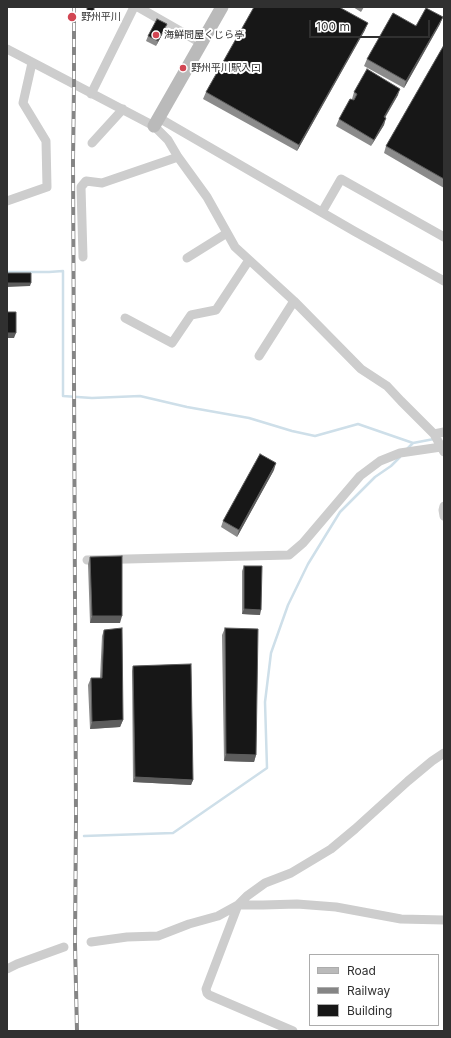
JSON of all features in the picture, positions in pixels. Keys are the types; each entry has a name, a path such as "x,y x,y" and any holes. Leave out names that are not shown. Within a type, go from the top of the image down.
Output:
{"street":[{"path":"91,94 134,7"},
{"path":"138,7 201,43"},
{"path":"156,122 222,7"},
{"path":"7,50 91,94 156,122 322,212 444,281"},
{"path":"7,201 47,187 46,141 23,103 32,63"},
{"path":"92,142 123,109"},
{"path":"87,560 290,555 303,543 360,476 380,460 400,453 443,449 434,434 387,386 362,369 294,301 235,247 207,197 178,157 156,122"},
{"path":"83,257 81,187 86,181 102,183 178,157"},
{"path":"322,212 341,179 444,237"},
{"path":"187,258 227,233"},
{"path":"125,318 172,343 191,315 216,310 249,260"},
{"path":"258,356 294,301"},
{"path":"434,434 444,432"},
{"path":"444,506 444,516"},
{"path":"91,942 127,937 158,936 190,924 218,916 238,905 247,896 265,883 291,873 331,849 432,761 444,753"},
{"path":"238,905 297,904 336,906 401,919 444,920"},
{"path":"238,905 206,989 207,993 293,1031"},
{"path":"7,969 64,947"}],"building":[{"path":"87,7 94,7 94,13 87,13"},
{"path":"254,7 339,7 368,23 299,145 206,92"},
{"path":"426,8 443,17 406,81 367,59 393,13 416,26"},
{"name":"海鮮問屋くじら亭","path":"157,19 167,24 158,41 148,36"},
{"path":"444,45 444,179 386,146"},
{"path":"367,69 400,89 384,117 386,118 374,140 339,119 350,99 354,100 357,94 354,92"},
{"path":"7,273 31,273 31,283 7,283"},
{"path":"7,312 16,312 16,333 7,333"},
{"path":"260,454 276,463 239,530 223,521"},
{"path":"122,556 122,616 92,616 90,557"},
{"path":"244,566 262,566 261,610 244,609"},
{"path":"122,628 123,720 92,722 91,678 102,678 104,630"},
{"path":"225,628 258,629 256,755 226,754"},
{"path":"191,664 193,780 135,777 133,666"}],"waterway":[{"path":"7,272 63,271 63,396 92,398 140,396 187,407 249,418 292,431 315,436 358,424 413,443 434,439"},
{"path":"407,449 413,443"},
{"path":"84,836 173,833 267,768 265,702 271,653 288,605 308,564 340,512 375,477 391,466 400,457"}],"railway":[{"path":"74,7 75,944 77,1031"}],"place":[{"name":"野州平川","path":"72,17"},
{"name":"海鮮問屋くじら亭","path":"156,35"},
{"name":"野州平川駅入口","path":"183,68"}]}
